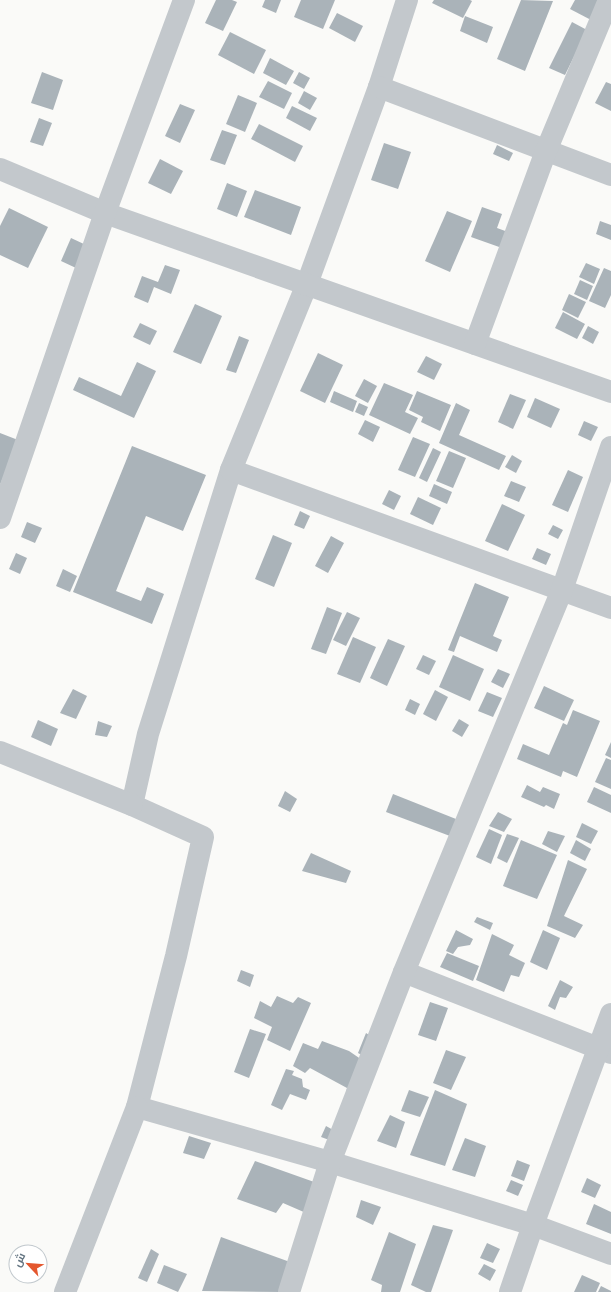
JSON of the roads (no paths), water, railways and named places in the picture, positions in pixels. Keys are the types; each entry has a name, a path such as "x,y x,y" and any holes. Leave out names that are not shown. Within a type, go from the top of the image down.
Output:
{"street":[{"path":"0,518 105,213 184,0"},
{"path":"132,805 148,734 231,470 307,284 379,87 408,0"},
{"path":"475,344 546,151 608,0"},
{"path":"379,87 611,175"},
{"path":"0,169 105,213 611,392"},
{"path":"289,1292 330,1162 404,972 562,590 611,447"},
{"path":"231,470 611,608"},
{"path":"0,752 132,805 203,837 176,956 138,1107 65,1292"},
{"path":"404,972 605,1051"},
{"path":"510,1292 533,1225 605,1051 611,1014"},
{"path":"138,1107 330,1162 533,1225 611,1254"}]}
